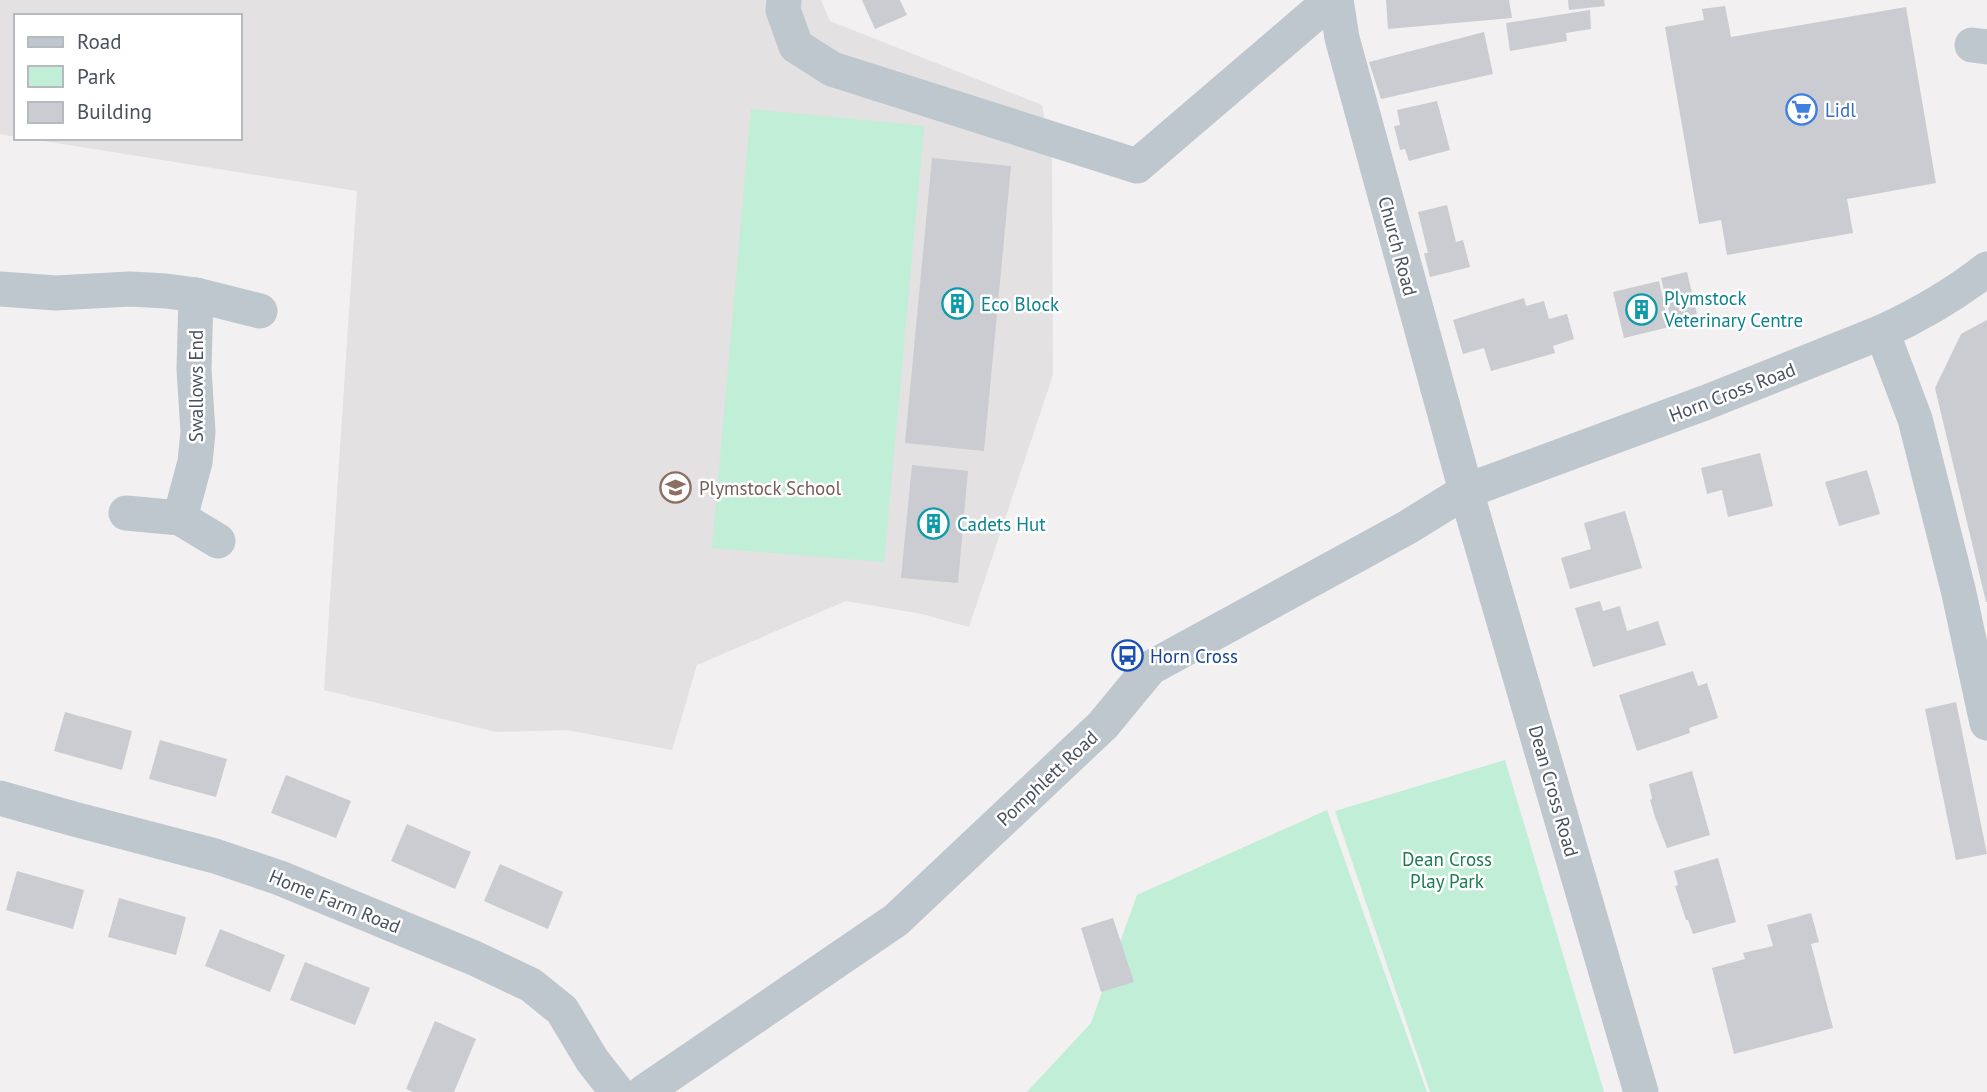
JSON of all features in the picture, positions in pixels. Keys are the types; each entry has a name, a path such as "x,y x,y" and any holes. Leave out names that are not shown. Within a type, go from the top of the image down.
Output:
{"street":[{"path":"784,0 782,10 796,46 832,69 1137,166 1334,0"},
{"name":"Church Road","path":"1334,0 1342,38 1466,491"},
{"name":"Horn Cross Road","path":"1466,491 1707,402 1882,332 1910,319 1987,268"},
{"path":"0,289 56,293 130,289 166,291 196,295 260,311"},
{"name":"Swallows End","path":"180,518 195,462 198,432 194,369 196,295"},
{"path":"1882,332 1915,419 1958,589 1987,723"},
{"name":"Pomphlett Road","path":"644,1092 896,920 1103,725 1150,668 1408,527 1466,491"},
{"name":"Dean Cross Road","path":"1466,491 1641,1092"},
{"path":"126,513 180,518 218,541"},
{"name":"Home Farm Road","path":"0,798 215,856 280,878 474,958 531,985 562,1010 592,1060 617,1092"}],"shaded area":[{"name":"Plymstock School","path":"0,0 821,0 830,21 1042,105 1052,159 1053,375 969,627 922,614 846,601 697,665 672,750 567,730 496,732 324,690 357,191 38,140 242,140 242,14 14,14 14,137 0,134"}],"green space":[{"path":"751,109 924,126 884,562 712,548"},
{"name":"Dean Cross Play Park","path":"1505,760 1604,1092 1430,1092 1335,811"},
{"path":"1327,810 1427,1092 1027,1092 1091,1023 1137,895"}],"building":[{"path":"862,0 900,0 907,15 875,29"},
{"path":"1386,0 1509,0 1512,18 1388,29"},
{"path":"1568,0 1604,0 1605,6 1569,10"},
{"name":"Lidl","path":"1725,6 1731,37 1906,7 1936,183 1847,199 1853,233 1727,255 1721,220 1699,224 1665,27 1704,20 1702,9"},
{"path":"1590,10 1591,29 1566,33 1567,41 1510,51 1506,23"},
{"path":"1484,32 1493,74 1381,99 1369,62"},
{"path":"1437,101 1450,150 1409,161 1405,149 1400,150 1394,126 1400,125 1397,110"},
{"name":"Eco Block","path":"932,158 1011,166 984,451 905,443"},
{"path":"1447,205 1456,242 1463,240 1470,267 1430,277 1424,253 1428,253 1418,212"},
{"path":"1687,272 1697,314 1671,320 1661,278"},
{"name":"Plymstock Veterinary Centre","path":"1659,281 1669,327 1624,338 1613,292"},
{"path":"1524,298 1526,306 1544,301 1549,319 1567,314 1574,339 1553,346 1555,353 1491,371 1484,348 1463,354 1453,320"},
{"path":"1987,320 1986,602 1935,388 1961,334"},
{"path":"1760,453 1773,506 1728,517 1722,490 1707,494 1701,468"},
{"name":"Cadets Hut","path":"912,465 968,471 958,583 901,578"},
{"path":"1867,470 1880,514 1839,526 1825,482"},
{"path":"1625,511 1642,568 1570,589 1561,558 1591,549 1584,523"},
{"path":"1600,601 1603,611 1620,606 1627,631 1658,621 1666,645 1593,667 1575,608"},
{"path":"1693,671 1698,686 1707,683 1718,718 1689,728 1690,733 1637,751 1619,695"},
{"path":"1956,702 1987,854 1956,860 1925,709"},
{"path":"65,712 132,731 122,770 54,751"},
{"path":"160,740 227,759 216,797 149,779"},
{"path":"1692,771 1710,835 1667,848 1650,800 1649,784"},
{"path":"286,775 351,801 336,838 271,813"},
{"path":"407,824 471,852 455,889 391,861"},
{"path":"1718,858 1736,922 1693,934 1675,886 1678,885 1674,871"},
{"path":"500,864 563,892 548,929 484,901"},
{"path":"17,871 84,890 73,929 6,910"},
{"path":"119,898 186,917 176,955 108,937"},
{"path":"1811,913 1819,942 1811,944 1833,1028 1734,1054 1712,968 1745,959 1743,953 1773,946 1767,925"},
{"path":"1113,918 1134,982 1101,992 1081,928"},
{"path":"220,929 285,955 270,992 205,966"},
{"path":"305,962 370,988 355,1025 290,1000"},
{"path":"435,1021 476,1039 454,1092 413,1092 406,1089"}],"place":[{"name":"Lidl","path":"1802,110"},
{"name":"Eco Block","path":"958,304"},
{"name":"Plymstock Veterinary Centre","path":"1641,309"},
{"name":"Plymstock School","path":"676,488"},
{"name":"Cadets Hut","path":"934,524"},
{"name":"Horn Cross","path":"1127,656"}]}
